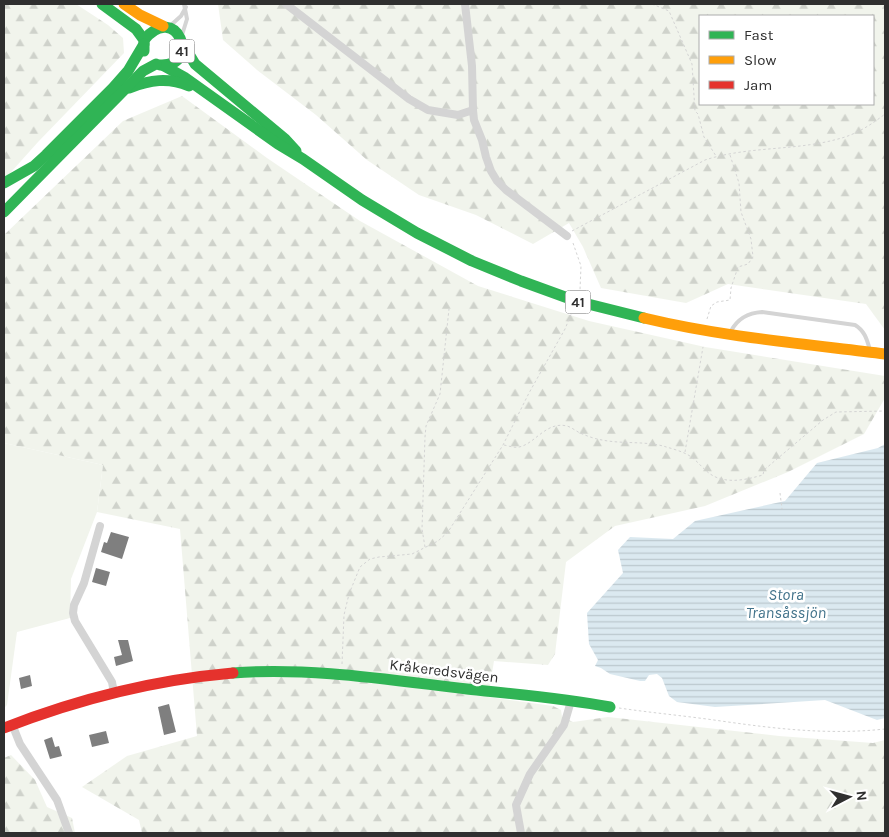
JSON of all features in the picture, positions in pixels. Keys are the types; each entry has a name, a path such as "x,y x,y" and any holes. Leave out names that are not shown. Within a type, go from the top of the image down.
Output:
{"main road":[{"name":"41","path":"102,4 132,25 144,42 146,56 184,77 278,144 362,200 418,233 472,261 576,301 674,325 885,354"},
{"name":"41","path":"124,4 140,15 178,33 195,64 285,139 303,159"},
{"name":"41","path":"144,42 151,30 166,26"},
{"name":"41","path":"160,65 176,61 180,56 182,41"},
{"path":"4,183 34,166 113,88 128,71 144,42"},
{"path":"4,212 143,70 160,65"},
{"path":"125,90 146,81 160,79 175,81 208,94"},
{"name":"Kråkeredsvägen","path":"8,726 114,693 147,685 208,675 271,672 341,675 610,707"}],"street":[{"path":"286,4 409,99 428,110 458,115 474,110"},
{"path":"465,4 472,66 474,120 491,171 506,190 567,236"},
{"path":"100,526 84,583 77,596 73,613 75,620 112,682 114,693"},
{"path":"521,833 516,805 530,774 564,725 571,702"},
{"path":"8,726 56,800 69,833"}],"lane":[{"path":"166,26 178,20 185,6"},
{"path":"182,41 187,19 185,6"},
{"path":"729,334 734,325 746,315 762,312 856,325 865,333 870,352"}],"path":[{"path":"652,4 669,11 692,64 695,110 698,114 704,136 716,157"},
{"path":"567,236 570,232 618,208 689,168 716,157 839,139 870,126 885,114"},
{"path":"707,319 711,306 717,302 730,300 731,288 738,267 748,264 753,257 751,239 741,212 739,183 729,154"},
{"path":"341,675 344,615 357,571 363,563 370,559 412,554 425,548 448,532 504,445 529,394 565,329 580,292 582,274 582,266 574,245"},
{"path":"425,548 422,529 426,426 440,394 449,310"},
{"path":"685,454 703,347"},
{"path":"504,445 521,447 545,430 557,426 566,426 601,440 641,442 663,446 694,459 710,474 718,478 745,480 763,475 764,470 823,420 836,412 885,411"},
{"path":"780,493 782,510"},
{"path":"610,707 775,728 834,732 885,729"}],"green space":[{"path":"4,4 76,4 108,25 123,38 124,53 4,180"},
{"path":"218,4 885,4 885,330 866,304 728,284 686,303 601,288 583,247 569,223 533,244 476,215 419,195 367,160 316,115 257,70 223,40"},
{"path":"182,96 267,158 360,221 478,286 589,321 705,347 885,376 885,398 864,434 788,472 705,506 615,526 566,562 555,654 548,665 494,661 488,697 553,706 561,710 562,717 573,722 608,717 779,736 873,743 885,740 885,833 142,833 139,820 82,787 127,756 197,736 180,529 97,512 103,465 4,443 4,235 123,121"},
{"path":"4,443 103,465 97,512 71,579 70,618 17,632 7,705 4,708"},
{"path":"11,755 35,780 47,807 72,818 75,833 4,833 4,758"}],"water":[{"name":"Stora Transåssjön","path":"885,444 885,718 877,720 825,700 715,707 677,702 669,696 662,678 657,674 649,675 645,681 640,681 610,674 595,666 598,660 589,644 587,613 623,573 618,550 630,537 673,539 695,521 785,501 817,463 878,448"}],"building":[{"path":"111,532 129,537 122,559 101,552 104,542 107,543"},
{"path":"96,568 110,572 106,586 92,582"},
{"path":"118,640 128,640 133,661 116,666 114,657 122,655"},
{"path":"30,675 32,686 21,689 19,678"},
{"path":"169,704 176,732 164,735 158,707"},
{"path":"106,731 109,743 92,747 89,735"},
{"path":"52,737 55,747 59,746 62,756 50,759 44,740"}],"traffic: fast":[{"path":"102,4 136,29 144,40 144,51"},
{"path":"144,40 156,30 166,27 174,31 180,38 182,47 180,56 173,63 160,65"},
{"path":"4,183 34,166 46,155 113,88 128,71 144,44"},
{"path":"183,44 195,64 285,139 296,151"},
{"path":"4,212 143,71 156,64"},
{"path":"164,66 184,77 278,144 362,200 417,233 472,261 521,281 576,301 644,318"},
{"path":"129,88 159,81 174,81 189,86"},
{"path":"233,673 291,672 350,675 610,707"}],"traffic: slow":[{"path":"124,4 140,15 163,26"},
{"path":"644,318 734,335 885,354"}],"traffic: jam":[{"path":"4,728 60,708 116,692 174,680 233,673"}]}
